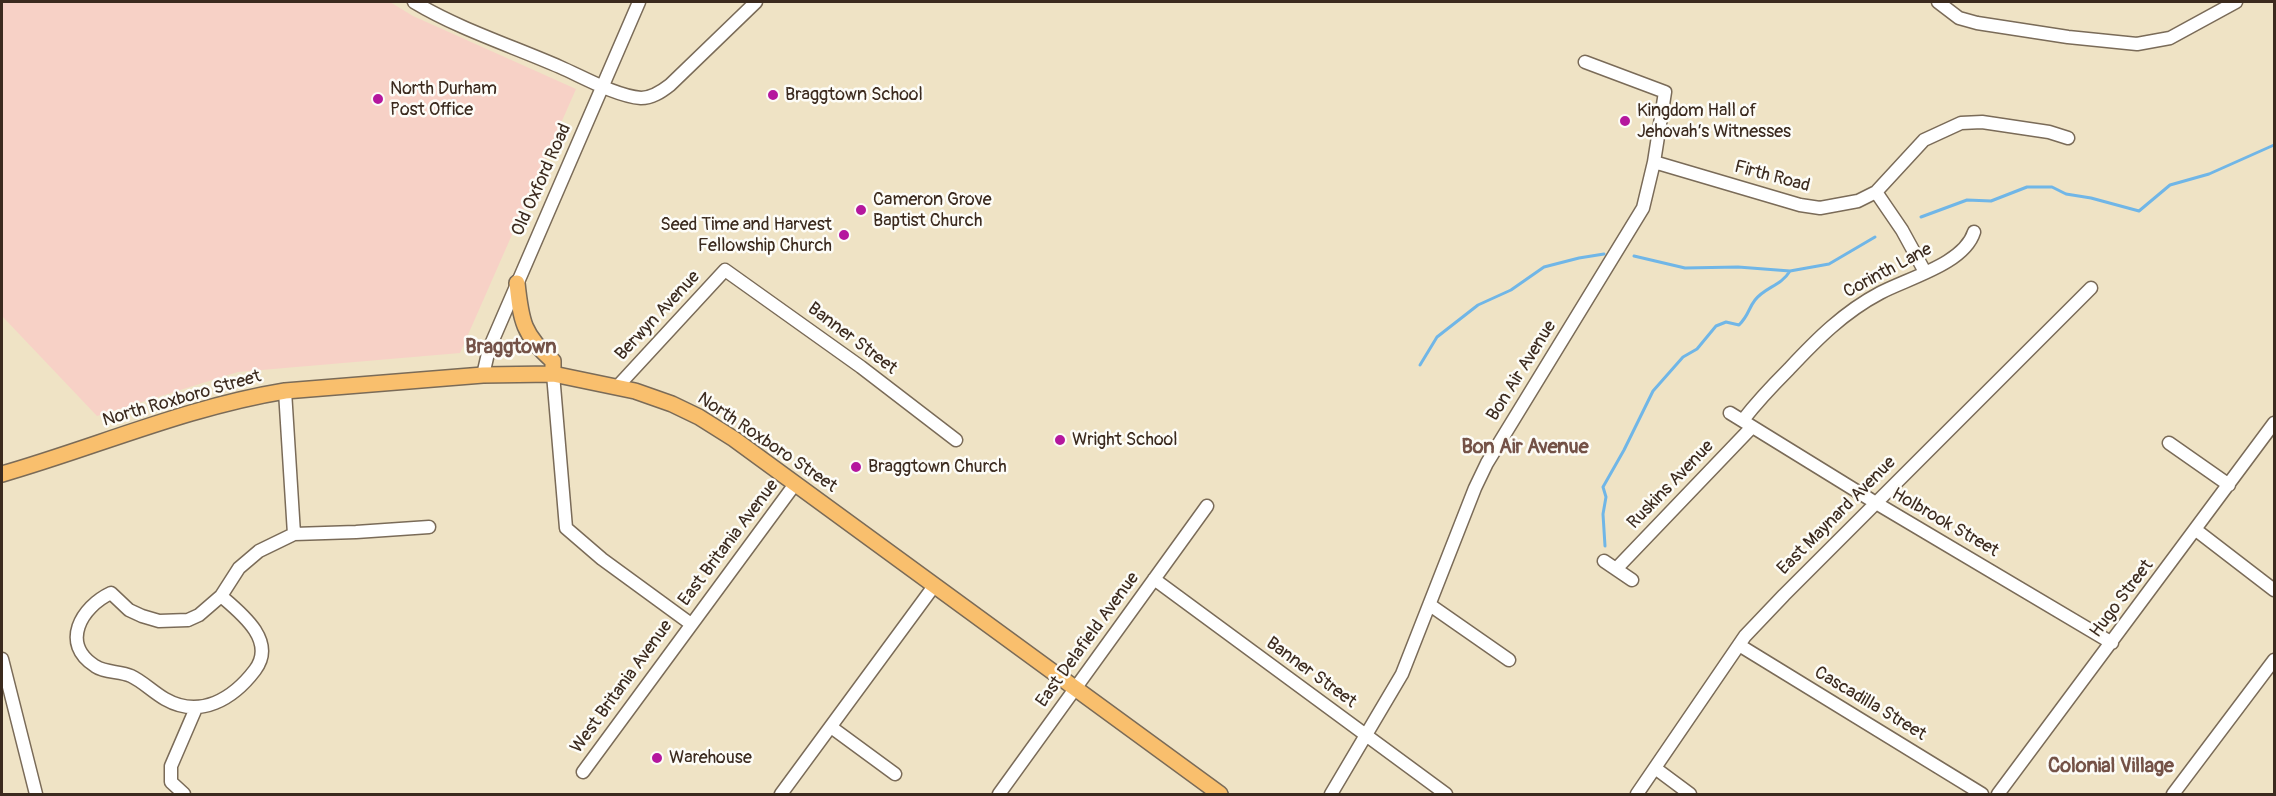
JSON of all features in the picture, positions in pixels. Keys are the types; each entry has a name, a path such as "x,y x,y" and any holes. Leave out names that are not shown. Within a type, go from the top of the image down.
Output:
{"main road":[{"path":"517,283 524,327 536,345 553,362 553,374"},
{"name":"North Roxboro Street","path":"2,473 188,414 285,390 483,375 553,374 617,387 672,404 699,417 734,439 1216,793"}],"street":[{"path":"414,2 603,86 627,96 640,98 647,98 662,91 678,78 756,2"},
{"name":"Old Oxford Road","path":"483,375 486,355 639,2"},
{"path":"1938,2 1953,14 1977,23 2068,37 2138,44 2170,38 2236,2"},
{"name":"Bon Air Avenue","path":"1331,795 1402,674 1487,463 1639,214 1647,194 1665,92 1585,62"},
{"name":"Firth Road","path":"1654,162 1800,205 1820,208 1858,201 1876,192 1924,140 1961,123 1982,122 2049,132 2068,138"},
{"path":"1876,192 1902,230 1925,272"},
{"name":"Corinth Lane","path":"1748,423 1753,407 1841,317 1881,292 1925,272 1963,250 1974,232"},
{"name":"Berwyn Avenue","path":"617,387 725,270"},
{"name":"Banner Street","path":"725,270 852,361 956,440"},
{"name":"East Maynard Avenue","path":"1637,795 1739,645 1784,595 2091,288"},
{"path":"553,374 566,528 602,559 691,624"},
{"path":"285,390 294,534"},
{"name":"Holbrook Street","path":"1730,413 2112,643"},
{"name":"Ruskins Avenue","path":"1616,569 1748,423"},
{"name":"Hugo Street","path":"1998,795 2274,423"},
{"path":"2169,443 2229,485"},
{"name":"East Britania Avenue","path":"691,624 795,484"},
{"name":"East Delafield Avenue","path":"999,795 1206,506"},
{"path":"221,596 251,622 258,635 262,653 253,673 231,695 213,705 196,708 184,707 167,700 132,676 99,669 86,660 79,649 77,638 81,618 96,599 111,592 129,609 159,621 188,620 199,615 221,596 239,568 259,551 294,534 429,526"},
{"path":"2196,530 2274,590"},
{"path":"1604,561 1632,580"},
{"name":"Banner Street","path":"1154,579 1446,795"},
{"path":"781,795 934,586"},
{"path":"1430,605 1509,660"},
{"name":"West Britania Avenue","path":"583,772 691,624"},
{"name":"Cascadilla Street","path":"1739,645 1982,795"},
{"path":"2,658 36,795"},
{"path":"2173,795 2274,660"},
{"path":"184,795 171,782 171,766 196,708"},
{"path":"831,727 895,774"},
{"path":"1655,768 1690,795"}],"shaded area":[{"path":"2,2 390,2 413,16 576,89 460,353 238,372 97,416 2,316"}],"waterway":[{"path":"1921,217 1967,200 1991,201 2027,187 2052,187 2066,194 2139,211 2170,185 2209,174 2274,145"},
{"path":"1634,256 1685,268 1738,267 1790,271 1829,264 1875,237"},
{"path":"1420,365 1437,337 1478,305 1511,290 1544,267 1604,254"},
{"path":"1605,546 1603,514 1606,497 1603,487 1653,391 1683,357 1697,349 1716,326 1726,322 1739,325 1759,296 1782,280 1790,271"}],"place":[{"name":"Braggtown School","path":"773,95"},
{"name":"North Durham Post Office","path":"378,99"},
{"name":"Kingdom Hall of Jehovah’s Witnesses","path":"1625,121"},
{"name":"Cameron Grove Baptist Church","path":"861,210"},
{"name":"Seed Time and Harvest Fellowship Church","path":"844,235"},
{"name":"Wright School","path":"1060,440"},
{"name":"Braggtown Church","path":"856,467"},
{"name":"Warehouse","path":"657,758"}],"district":[{"name":"Braggtown","path":"511,348"},
{"name":"Bon Air Avenue","path":"1525,448"},
{"name":"Colonial Village","path":"2111,767"}]}
